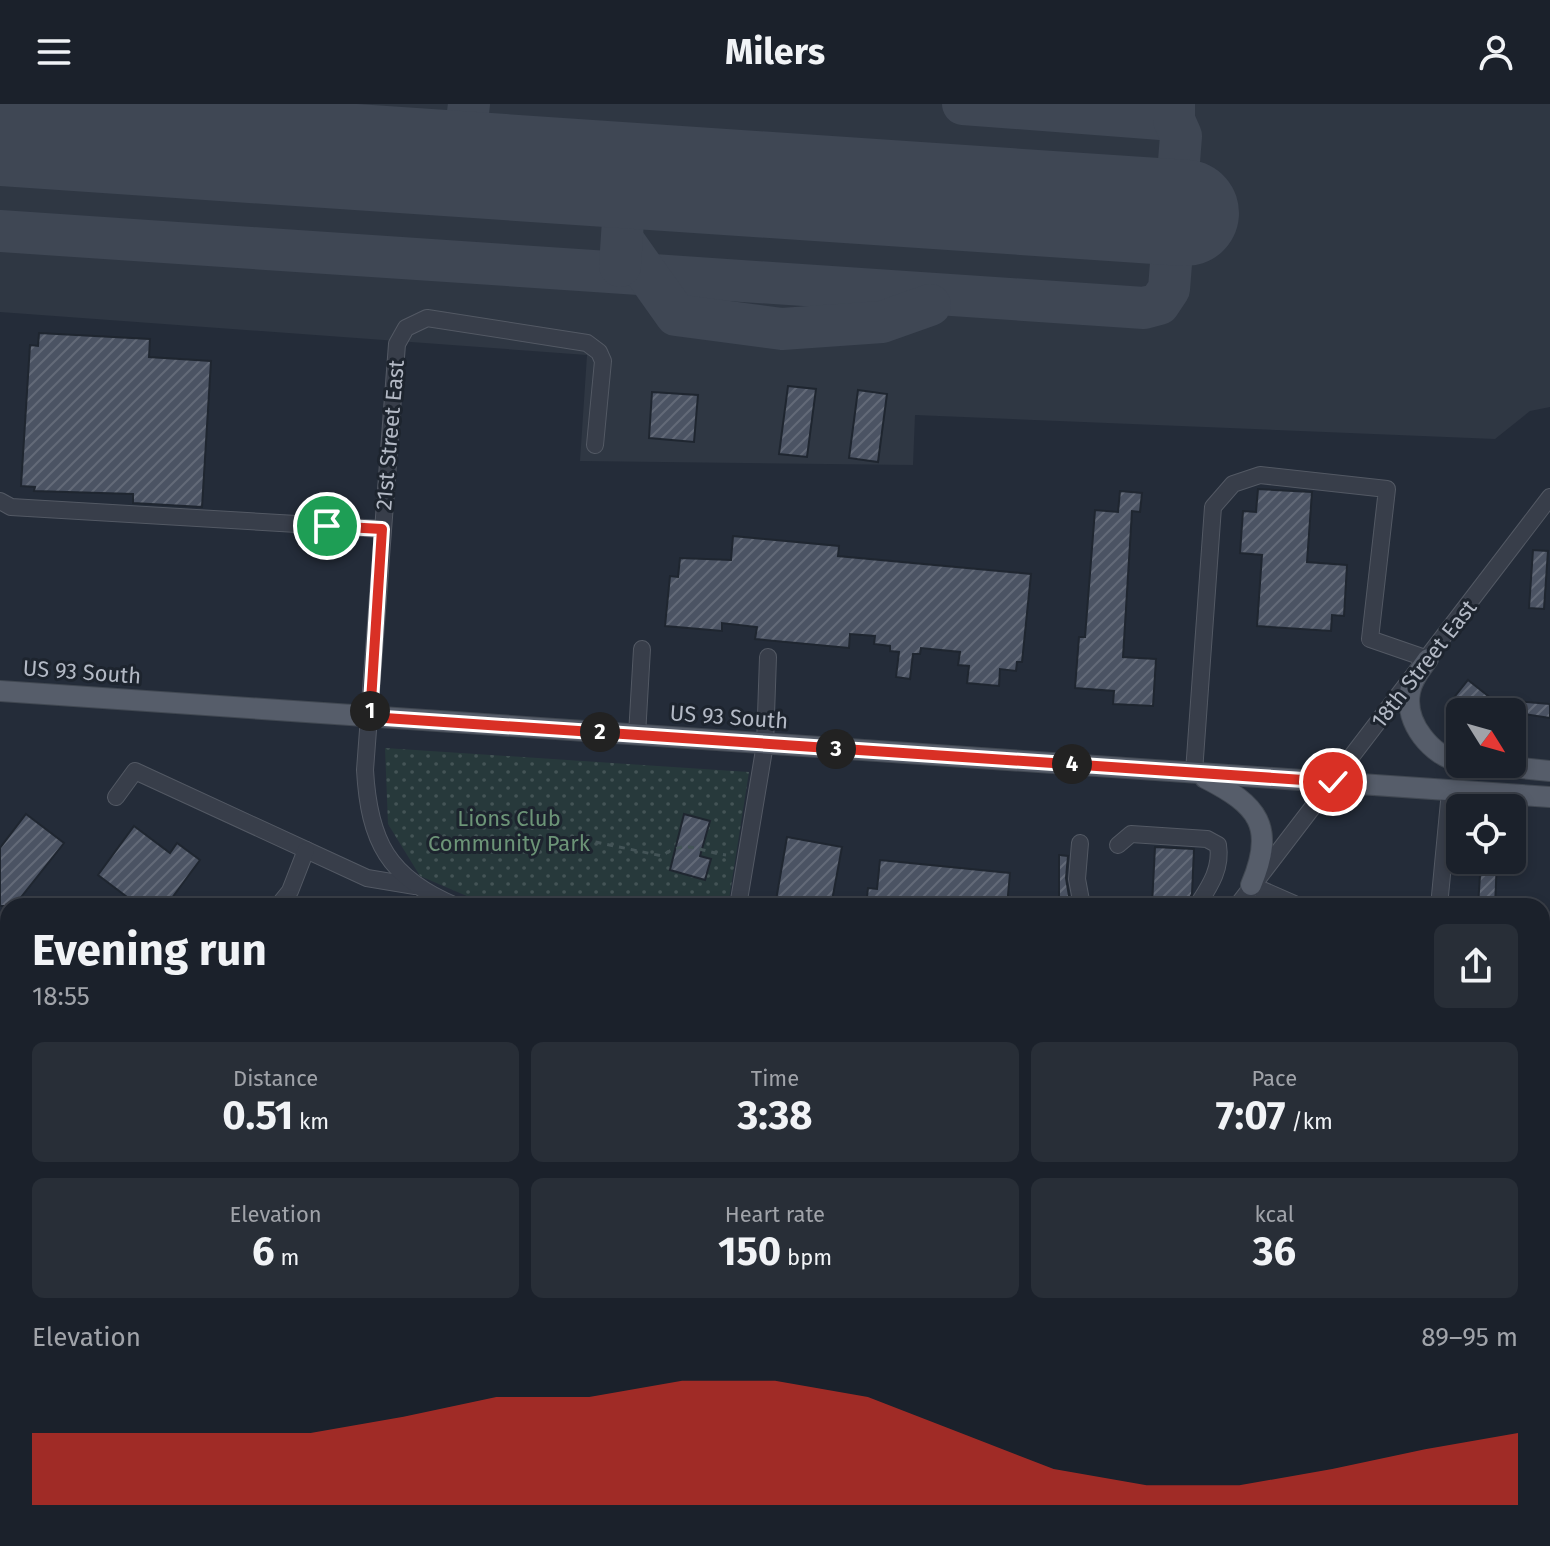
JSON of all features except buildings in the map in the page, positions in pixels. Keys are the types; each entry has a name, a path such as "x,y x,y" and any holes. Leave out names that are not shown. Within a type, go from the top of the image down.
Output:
{"main road":[{"path":"1428,659 1413,680 1409,694 1411,709 1431,749 1446,758"},
{"name":"US 93 South","path":"0,691 1550,797"},
{"path":"1526,769 1550,771"},
{"path":"1194,772 1235,793 1250,805 1260,821 1263,858 1251,885"}],"street":[{"name":"21st Street East","path":"417,887 385,854 373,830 365,770 397,344 406,328 427,318 587,343 599,352 603,361 595,445"},
{"path":"1194,772 1213,507 1233,484 1260,475 1387,489 1370,639 1428,659"},
{"name":"18th Street East","path":"1242,898 1550,497"},
{"path":"0,501 11,507 382,529"},
{"path":"637,735 642,649"},
{"path":"739,898 765,744 768,657"},
{"path":"116,797 135,771 367,878 417,887 440,898"},
{"path":"1440,898 1450,791"},
{"path":"1118,845 1131,834 1207,839 1218,845 1220,858 1214,878 1202,898"},
{"path":"1080,843 1077,879 1081,898"},
{"path":"284,898 306,850"},
{"path":"1251,885 1281,898"}],"path":[{"path":"572,837 662,856 673,848 689,845 726,855"}],"shaded area":[{"path":"0,104 1550,104 1550,407 1530,411 1495,439 915,415 913,465 580,461 587,355 0,312"}],"green space":[{"name":"Lions Club Community Park","path":"385,748 749,772 729,898 471,898 420,876 388,824"}],"taxiway":[{"path":"462,164 469,104"},
{"path":"963,104 1174,120"},
{"path":"0,231 1144,308 1159,304 1169,289 1181,136 1174,120 1174,104"},
{"path":"620,266 626,175"},
{"path":"622,239 676,315 782,329 882,322 930,305"}],"runway":[{"path":"0,133 1186,213"}],"route":[{"path":"327,526 382,529 370,717 1333,782"}]}
